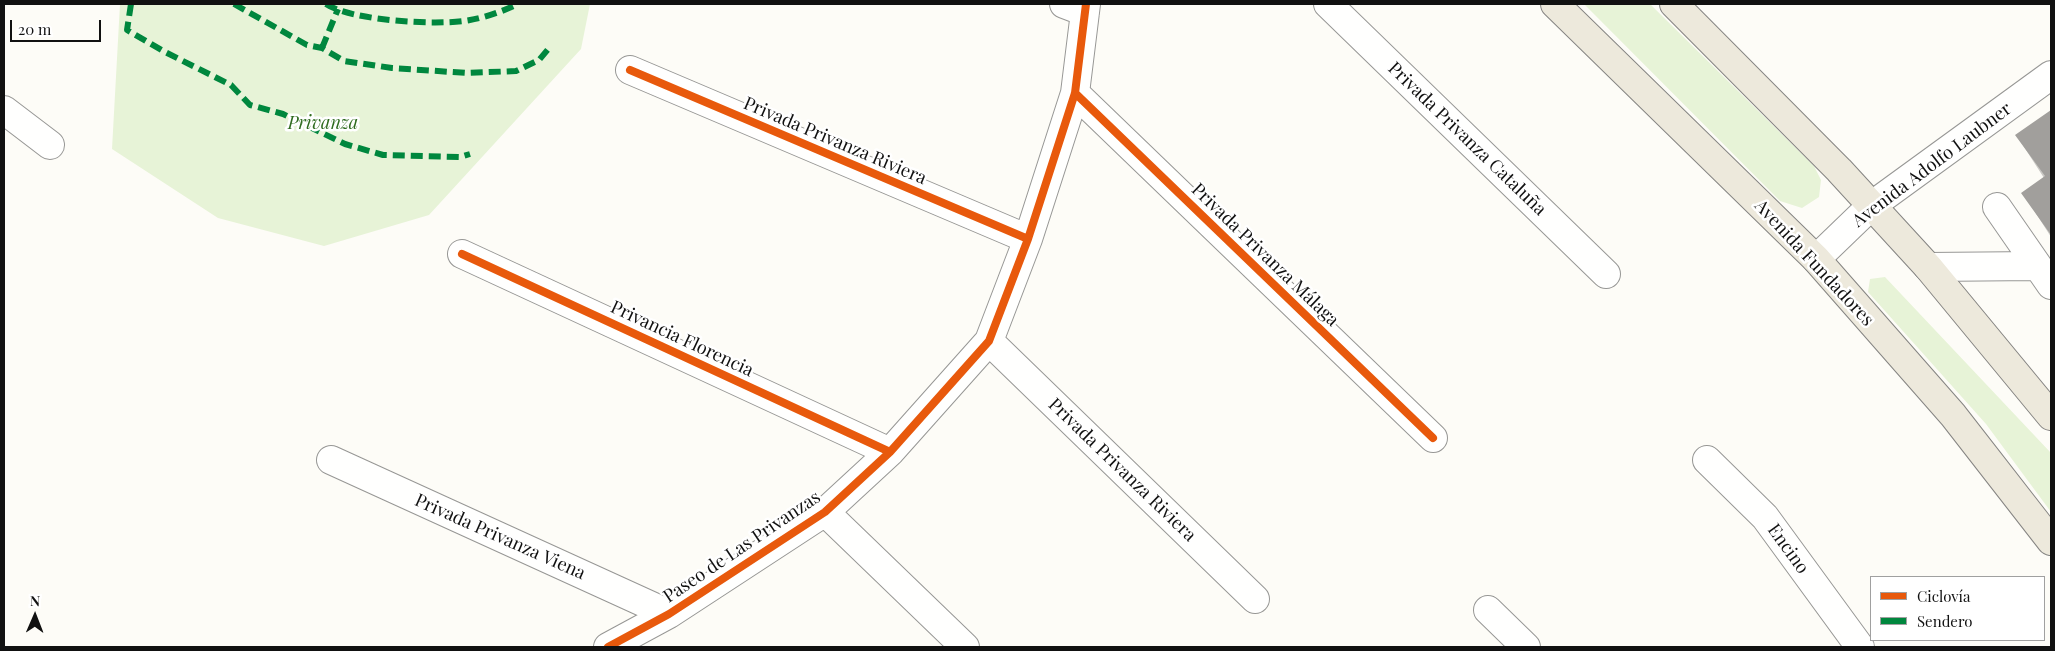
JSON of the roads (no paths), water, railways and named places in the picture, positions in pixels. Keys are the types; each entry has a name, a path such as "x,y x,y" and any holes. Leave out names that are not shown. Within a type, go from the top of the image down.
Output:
{"main road":[{"name":"Avenida Fundadores","path":"1555,4 1816,260 1953,415 2051,541"},
{"path":"1674,4 1839,170 1928,268 2051,416"}],"street":[{"name":"Privada Privanza Cataluña","path":"1328,4 1606,274"},
{"name":"Paseo de Las Privanzas","path":"612,646 669,614 825,512 890,452 989,341 1028,239 1075,93 1078,7"},
{"name":"Privada Privanza Riviera","path":"630,70 1028,239"},
{"name":"Avenida Adolfo Laubner","path":"1816,260 1871,206 2051,75"},
{"name":"Privada Privanza Málaga","path":"1075,93 1433,438"},
{"path":"4,110 50,145"},
{"path":"1998,207 2044,276"},
{"name":"Privancia Florencia","path":"462,254 890,452"},
{"path":"1928,268 2044,276"},
{"name":"Privada Privanza Riviera","path":"989,341 1255,599"},
{"name":"Privada Privanza Viena","path":"331,460 669,614"},
{"name":"Encino","path":"1707,460 1764,517 1860,647"},
{"path":"825,512 965,647"},
{"path":"1488,610 1526,647"}],"park label":[{"name":"Privanza","path":"323,123"}]}
